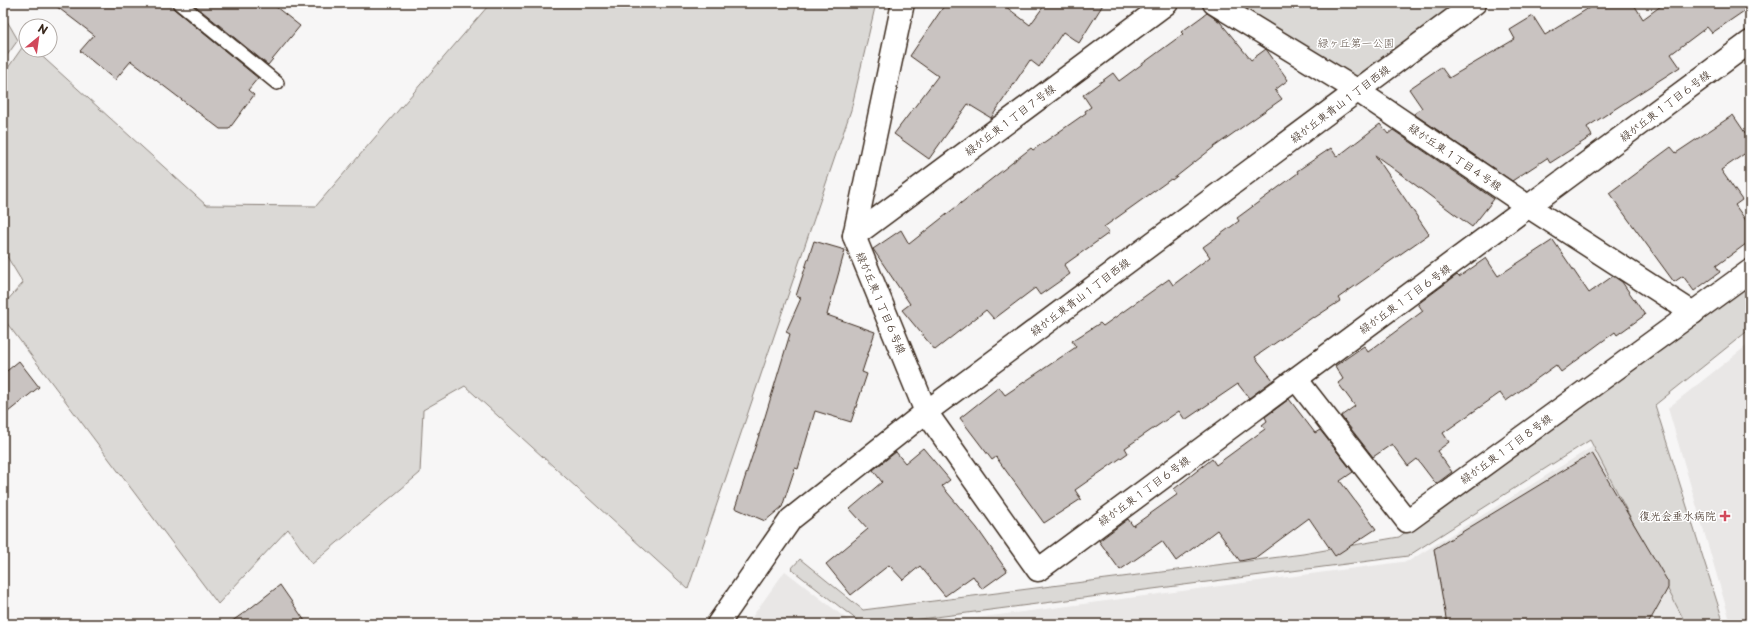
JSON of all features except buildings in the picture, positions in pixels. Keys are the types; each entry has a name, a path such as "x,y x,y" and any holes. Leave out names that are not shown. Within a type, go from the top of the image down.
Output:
{"street":[{"path":"854,236 903,3"},
{"name":"緑が丘東１丁目７号線","path":"854,236 1167,3"},
{"name":"緑が丘東１丁目４号線","path":"1214,3 1358,91 1529,207 1693,313"},
{"name":"緑が丘東青山１丁目西線","path":"718,624 791,519 926,412 1475,3"},
{"name":"緑が丘東１丁目６号線","path":"854,236 926,412 1038,570 1750,42"},
{"name":"緑が丘東１丁目８号線","path":"1296,379 1406,521 1750,271"}],"lane":[{"path":"179,3 276,83"}],"shaded area":[{"name":"復光会垂水病院","path":"1750,343 1750,624 1731,624 1668,408"},
{"path":"1619,430 1702,624 931,624 1409,561"},
{"path":"785,571 853,624 747,624"}],"green space":[{"path":"486,3 876,3 851,110 688,589 465,386 423,410 420,473 312,564 288,529 218,604 3,318 3,305 23,283 3,250 3,75 18,53 18,58 44,58 206,205 316,206 488,6"},
{"name":"緑ヶ丘第一公園","path":"1223,3 1475,3 1358,91"},
{"path":"3,14 18,40 3,61"},
{"path":"1750,275 1750,329 1655,405 1724,624 1686,624 1590,440 1408,556 882,624 862,624 791,569 800,559 863,610 1303,554 1399,537"}],"place":[{"name":"復光会垂水病院","path":"1725,516"}]}
